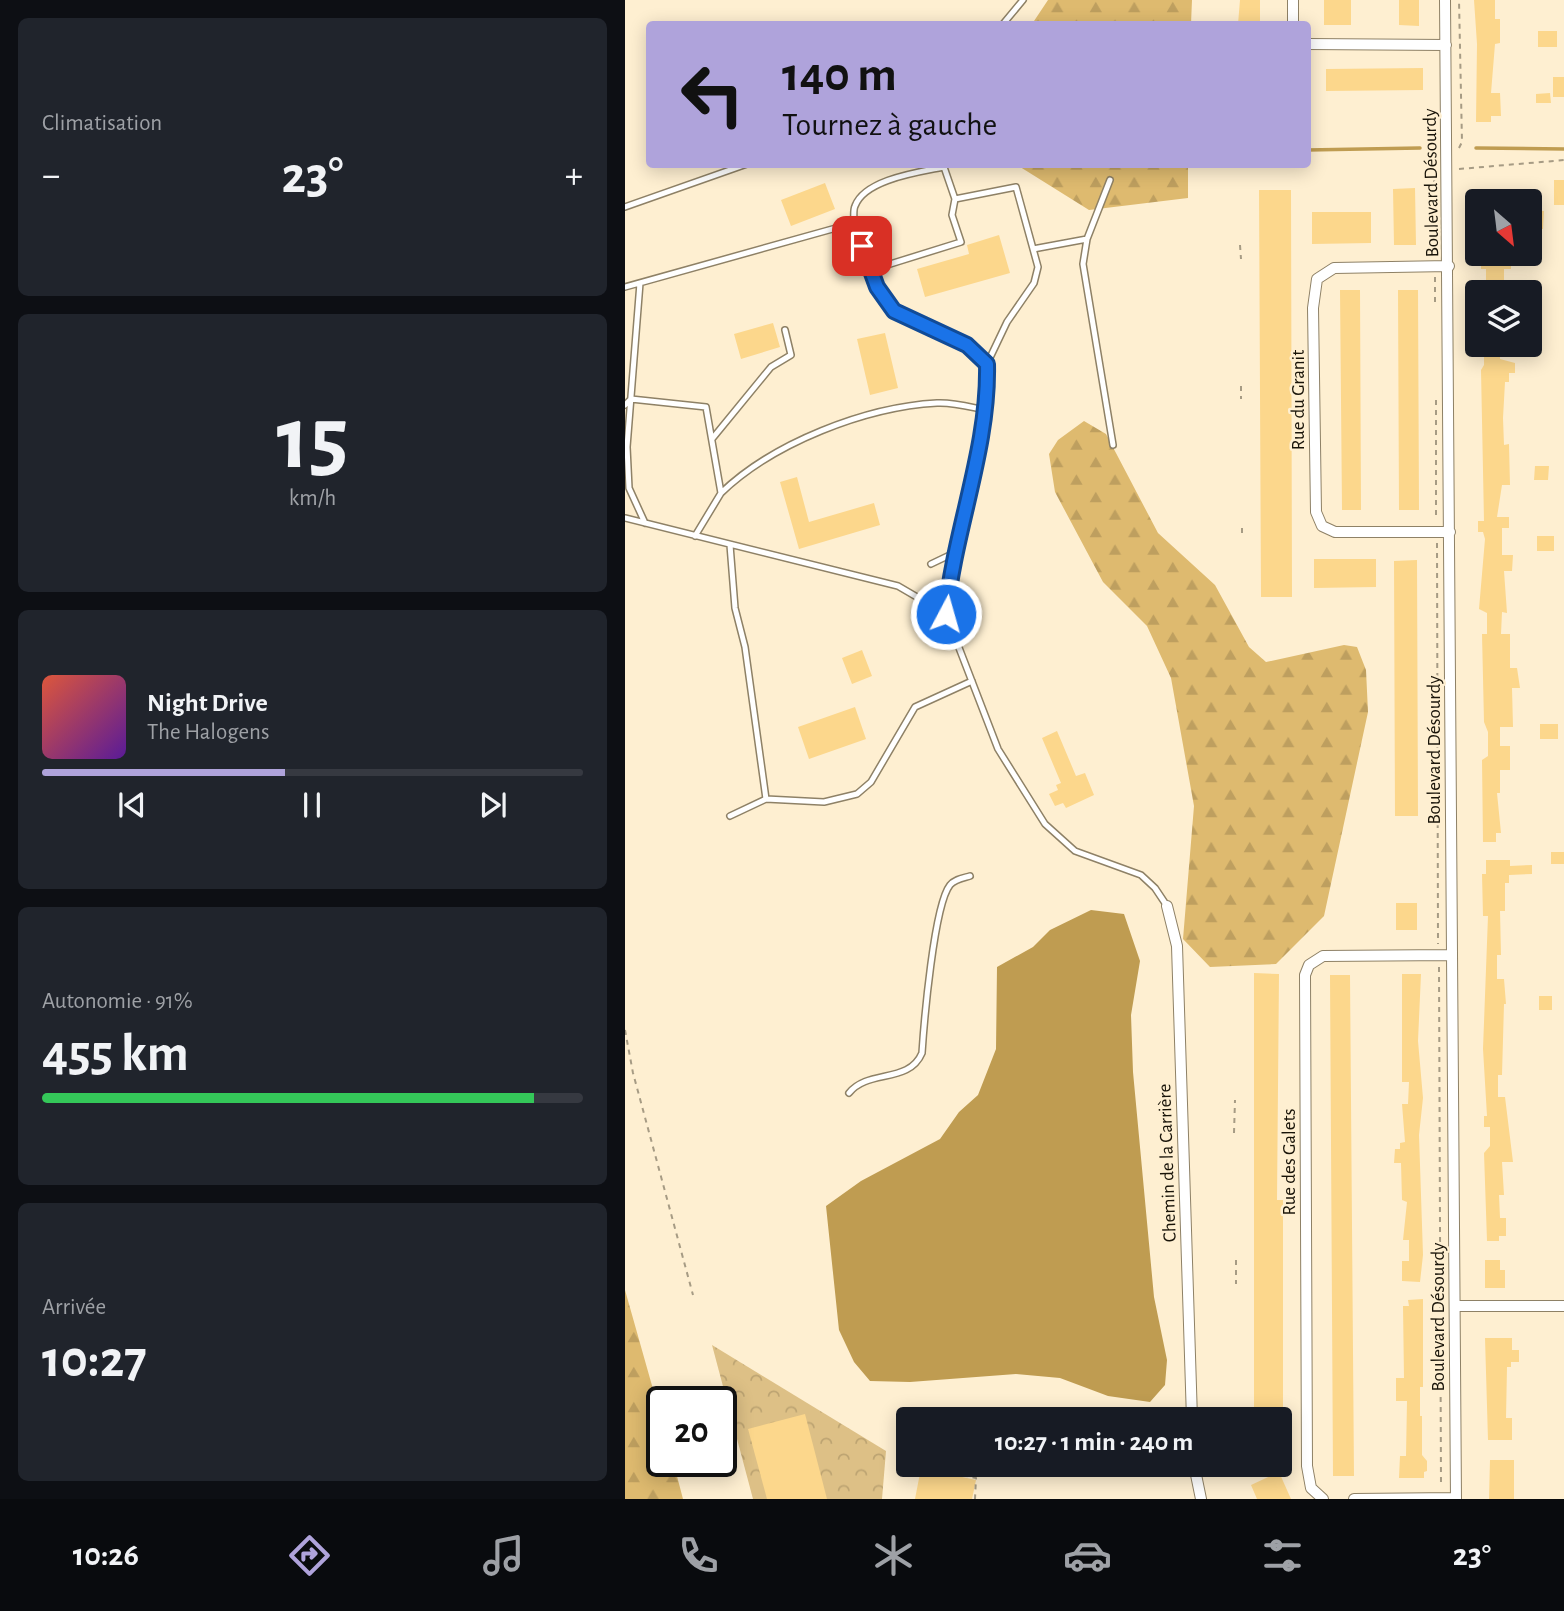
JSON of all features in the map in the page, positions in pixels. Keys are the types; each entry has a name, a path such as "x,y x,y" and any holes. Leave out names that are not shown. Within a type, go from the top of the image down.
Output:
{"street":[{"path":"1293,0 1293,21"},
{"name":"Boulevard Désourdy","path":"1445,0 1456,1498"},
{"path":"1311,44 1446,46"},
{"name":"Rue du Granit","path":"1449,266 1334,268 1317,279 1313,308 1316,512 1322,526 1335,532 1450,532"},
{"name":"Chemin de la Carrière","path":"1167,906 1177,946 1192,1407"},
{"name":"Rue des Galets","path":"1323,1499 1311,1488 1307,1466 1305,975 1309,965 1323,956 1451,955"},
{"path":"1455,1306 1564,1306"},
{"path":"1196,1477 1201,1499"},
{"path":"1354,1499 1456,1498"}],"lane":[{"path":"1006,21 1023,0"},
{"path":"625,206 735,168"},
{"path":"939,168 896,177 867,191 855,206 854,223 877,287 894,311 967,345 987,364"},
{"path":"871,270 960,242 952,215 955,199 944,168"},
{"path":"1110,180 1087,239 1083,264 1113,445"},
{"path":"955,199 1016,187 1037,267 1035,284 1007,322 987,364 985,411 955,552 946,614 998,749 1045,824 1075,850 1141,875 1155,888 1167,906"},
{"path":"625,287 854,223"},
{"path":"1033,249 1087,239"},
{"path":"640,283 627,447 629,488 645,523"},
{"path":"712,439 771,367 791,355 785,330"},
{"path":"625,405 631,399"},
{"path":"631,399 706,407 721,494"},
{"path":"695,536 721,494 745,470 833,427 884,410 939,403 985,411"},
{"path":"625,518 898,586 946,614"},
{"path":"730,545 735,608 745,647 766,799"},
{"path":"931,564 955,552"},
{"path":"730,816 766,799 824,802 857,794 871,782 915,707 972,681"},
{"path":"849,1093 861,1084 909,1070 917,1065 922,1053 934,945 948,890 957,879 970,876"}],"path":[{"path":"1455,149 1462,142 1459,0"},
{"path":"1459,169 1564,160"},
{"path":"1240,245 1241,259"},
{"path":"1435,278 1435,313"},
{"path":"1241,386 1242,400"},
{"path":"1436,392 1436,519"},
{"path":"1242,528 1242,538"},
{"path":"1437,544 1438,944"},
{"path":"1439,968 1441,1486"},
{"path":"625,1030 633,1073 693,1295"},
{"path":"1234,1133 1235,1100"},
{"path":"1236,1259 1236,1284"},
{"path":"971,1477 976,1478 975,1499"}],"green space":[{"path":"1048,0 1192,0 1191,21 1034,21"},
{"path":"1022,168 1188,168 1188,198 1089,210"},
{"path":"1084,421 1106,434 1158,533 1215,585 1249,647 1266,662 1344,645 1357,647 1366,670 1368,712 1324,916 1276,964 1210,967 1183,939 1194,806 1171,678 1147,626 1103,582 1055,492 1049,454 1058,440"},
{"path":"625,1290 652,1386 646,1386 646,1477 677,1477 683,1499 625,1499"},
{"path":"712,1345 886,1451 882,1499 753,1499 737,1439 737,1386 723,1386"}],"shaded area":[{"path":"1091,910 1124,914 1140,961 1131,1015 1133,1072 1154,1297 1167,1360 1165,1385 1150,1402 1108,1396 1060,1378 1016,1374 910,1382 870,1381 854,1362 839,1330 826,1206 861,1181 940,1139 959,1112 978,1095 996,1049 997,967 1033,947 1050,930"}],"building":[{"path":"1240,0 1260,0 1260,21 1238,21"},
{"path":"1324,0 1351,0 1351,25 1324,25"},
{"path":"1399,0 1419,0 1419,26 1399,25"},
{"path":"1474,0 1495,0 1495,19 1500,19 1500,43 1495,44 1491,93 1500,93 1501,116 1491,116 1491,122 1476,122 1477,44"},
{"path":"1538,31 1557,31 1557,47 1538,47"},
{"path":"1423,68 1423,90 1326,91 1326,69"},
{"path":"1553,77 1564,77 1564,97 1553,97"},
{"path":"1550,93 1551,103 1536,103 1536,94"},
{"path":"1554,180 1564,180 1564,205 1554,205"},
{"path":"825,183 835,209 791,226 781,200"},
{"path":"1415,188 1416,245 1394,245 1393,189"},
{"path":"1259,190 1291,190 1292,597 1261,597"},
{"path":"1312,212 1371,212 1371,243 1312,244"},
{"path":"999,235 1010,273 925,297 917,269 969,254 967,245"},
{"path":"1481,266 1511,266 1511,269 1504,269 1504,280 1486,280 1486,269 1481,269"},
{"path":"1340,290 1360,290 1361,510 1342,510"},
{"path":"1398,290 1418,290 1419,510 1399,510"},
{"path":"773,323 780,347 741,359 734,334"},
{"path":"885,333 898,388 870,395 857,339"},
{"path":"1484,357 1500,357 1515,363 1515,373 1509,373 1509,382 1505,382 1503,418 1504,445 1509,444 1510,485 1502,485 1497,517 1509,517 1509,528 1502,528 1502,555 1513,555 1512,571 1504,571 1507,613 1502,612 1501,634 1510,634 1510,668 1517,668 1520,688 1512,688 1513,727 1500,727 1500,746 1510,746 1510,770 1500,770 1500,793 1497,793 1501,833 1496,833 1496,842 1483,842 1482,760 1488,756 1488,732 1484,722 1482,634 1487,634 1487,613 1479,609 1485,539 1483,532 1478,532 1478,521 1484,521 1481,370"},
{"path":"1535,466 1549,466 1548,480 1534,480"},
{"path":"797,477 809,522 874,503 880,525 799,549 780,482"},
{"path":"1537,536 1554,536 1554,551 1537,551"},
{"path":"1314,559 1376,559 1376,587 1314,588"},
{"path":"1417,560 1418,816 1395,816 1394,561"},
{"path":"862,650 872,676 852,684 842,658"},
{"path":"855,707 866,739 809,759 798,727"},
{"path":"1540,724 1558,724 1558,739 1540,739"},
{"path":"1057,731 1076,776 1085,773 1094,795 1066,808 1063,803 1055,806 1049,794 1058,790 1056,785 1061,783 1042,738"},
{"path":"1551,852 1564,852 1564,864 1551,864"},
{"path":"1486,860 1510,860 1510,866 1532,865 1532,874 1509,875 1509,883 1505,883 1505,911 1500,911 1501,955 1497,955 1497,979 1504,979 1506,1004 1498,1097 1505,1097 1513,1162 1502,1162 1504,1195 1499,1195 1500,1218 1506,1218 1506,1236 1499,1236 1499,1241 1487,1241 1484,1153 1490,1146 1490,1127 1484,1127 1484,1116 1487,1116 1483,1049 1488,916 1483,916 1482,874 1486,874"},
{"path":"1396,903 1417,903 1417,930 1396,930"},
{"path":"1254,973 1279,974 1277,1200 1283,1200 1283,1407 1254,1407"},
{"path":"1402,974 1421,974 1418,1041 1423,1098 1419,1135 1423,1255 1420,1282 1402,1281 1402,1261 1409,1261 1409,1240 1403,1240 1407,1202 1402,1200 1401,1163 1394,1163 1395,1149 1400,1149 1400,1143 1405,1142 1402,1104 1408,1104 1409,1082 1402,1082"},
{"path":"1330,975 1350,975 1354,1476 1333,1476"},
{"path":"1539,996 1552,996 1552,1010 1539,1010"},
{"path":"1485,1260 1500,1260 1500,1270 1505,1270 1505,1288 1485,1288"},
{"path":"1423,1299 1423,1387 1420,1387 1420,1416 1422,1455 1427,1461 1427,1471 1424,1472 1424,1478 1399,1478 1400,1456 1406,1456 1407,1401 1396,1401 1396,1378 1404,1378 1403,1306 1409,1306 1408,1300"},
{"path":"1485,1338 1512,1338 1512,1350 1519,1350 1519,1362 1511,1362 1511,1367 1507,1367 1506,1418 1512,1418 1512,1440 1488,1440"},
{"path":"805,1414 827,1499 767,1499 748,1429"},
{"path":"1490,1460 1514,1460 1514,1499 1489,1499"},
{"path":"919,1477 962,1477 976,1480 972,1499 915,1499"},
{"path":"1268,1477 1281,1477 1291,1499 1257,1499 1251,1485"}],"waterway":[{"path":"1311,150 1420,148"},
{"path":"1476,148 1565,149"}],"route":[{"path":"862,246 877,287 894,311 967,345 987,364 988,387 984,419 950,572 946,614"}]}
